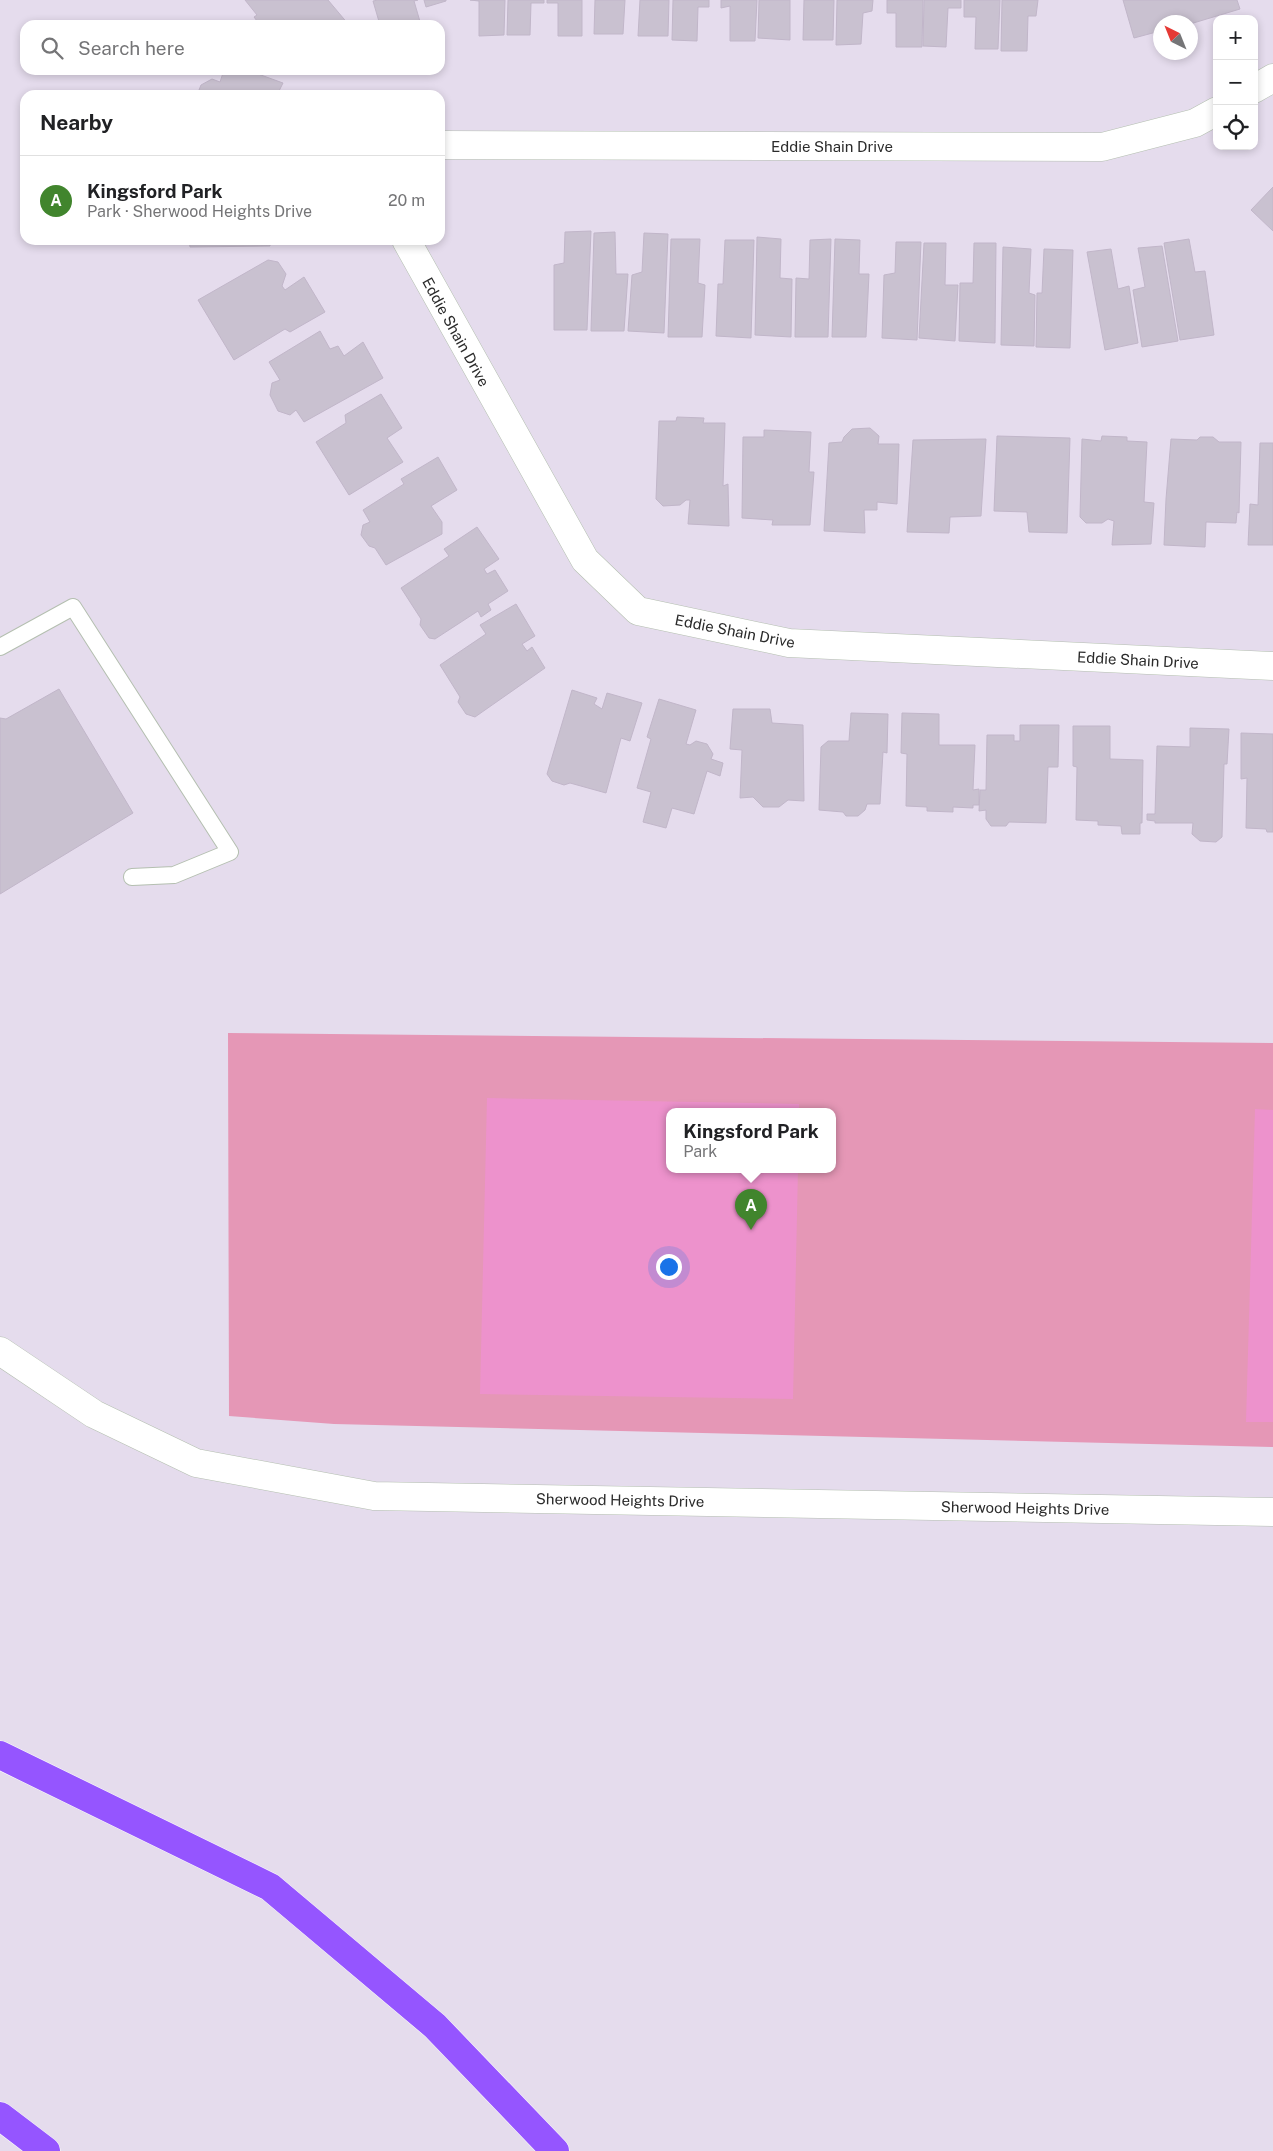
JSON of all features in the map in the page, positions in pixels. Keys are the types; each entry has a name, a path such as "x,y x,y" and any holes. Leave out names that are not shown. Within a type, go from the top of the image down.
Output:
{"highway":[{"path":"0,1755 270,1887 435,2026 555,2151"},
{"path":"0,2116 46,2151"}],"street":[{"path":"1258,87 1273,78"},
{"name":"Eddie Shain Drive","path":"445,145 1102,147 1195,123 1213,113"},
{"name":"Eddie Shain Drive","path":"409,245 585,560 638,611 789,643 1273,666"},
{"name":"Sherwood Heights Drive","path":"0,1351 94,1414 196,1463 374,1496 1273,1512"}],"lane":[{"path":"0,648 72,607 230,852 174,875 132,877"}],"shaded area":[{"path":"228,1033 1273,1043 1273,1447 334,1424 229,1416"},
{"path":"487,1098 799,1104 799,1108 666,1108 666,1173 798,1173 793,1399 480,1394"},
{"path":"1255,1109 1273,1110 1273,1422 1246,1422"}],"building":[{"path":"245,0 328,0 345,20 256,20 254,17 257,15"},
{"path":"418,0 414,1 420,20 379,20 373,1"},
{"path":"424,0 446,0 446,1 426,7"},
{"path":"470,0 505,0 504,35 479,36 479,1"},
{"path":"508,0 544,0 544,3 531,3 530,35 507,35"},
{"path":"547,0 582,0 582,36 558,36 558,3 547,3"},
{"path":"595,0 625,0 623,34 594,34"},
{"path":"640,0 669,0 668,36 638,36"},
{"path":"673,0 709,0 709,7 698,7 697,41 672,40"},
{"path":"721,0 757,0 755,41 730,41 730,6 721,8"},
{"path":"759,0 790,0 790,40 758,38"},
{"path":"804,0 834,0 833,40 803,40"},
{"path":"837,0 873,0 872,11 863,13 861,44 836,45"},
{"path":"887,0 923,0 922,47 896,47 896,13 887,13"},
{"path":"924,0 961,0 961,8 948,8 946,47 923,46"},
{"path":"964,0 1000,0 998,49 975,49 976,17 964,17"},
{"path":"1002,0 1038,0 1036,16 1028,16 1027,51 1001,51"},
{"path":"1123,0 1237,0 1240,9 1220,15 1213,15 1213,17 1198,22 1198,15 1153,15 1153,33 1134,38"},
{"path":"222,75 261,75 283,83 280,90 199,90 201,85 212,79 220,82"},
{"path":"1273,187 1273,231 1251,210"},
{"path":"591,231 587,330 554,330 554,265 564,263 565,232"},
{"path":"615,232 616,274 628,274 624,331 591,331 594,233"},
{"path":"644,233 668,234 664,333 628,331 632,275 642,272"},
{"path":"757,237 781,239 780,278 792,279 791,337 755,335"},
{"path":"671,239 700,239 698,283 705,285 702,337 668,337"},
{"path":"831,239 828,337 795,337 796,278 809,279 810,240"},
{"path":"835,239 860,240 859,274 869,274 866,337 832,337"},
{"path":"1189,239 1195,272 1205,271 1214,335 1180,340 1164,243"},
{"path":"725,240 754,240 751,338 716,336 718,284 723,284"},
{"path":"896,242 921,242 917,340 882,338 884,275 895,273"},
{"path":"924,243 946,243 945,285 958,285 955,341 919,338"},
{"path":"974,243 996,243 995,343 959,341 960,283 973,283"},
{"path":"190,245 270,245 270,246 190,247"},
{"path":"1162,246 1178,341 1142,347 1133,290 1145,287 1138,248"},
{"path":"1003,247 1031,249 1029,293 1035,295 1034,346 1001,345"},
{"path":"1044,249 1073,250 1070,348 1036,347 1037,293 1042,293"},
{"path":"1111,249 1118,289 1129,286 1138,343 1105,350 1087,252"},
{"path":"268,260 278,262 286,274 282,286 285,290 304,277 325,312 290,332 285,329 234,360 198,300"},
{"path":"320,331 330,349 338,346 344,356 363,342 383,378 304,422 296,410 290,415 278,411 270,395 272,383 280,380 269,362"},
{"path":"381,394 402,428 387,438 403,462 349,495 316,442 346,423 345,415"},
{"path":"677,417 704,418 703,423 725,423 723,486 728,484 729,526 688,524 690,500 686,500 680,505 663,506 656,499 659,421 676,421"},
{"path":"870,428 879,436 878,444 899,444 897,504 877,502 877,510 864,510 865,533 824,531 829,443 842,442 852,429"},
{"path":"764,430 811,432 809,472 814,472 810,525 772,525 773,520 742,518 743,437 764,437"},
{"path":"997,436 1070,438 1067,533 1029,532 1027,512 994,511"},
{"path":"1102,436 1127,437 1127,441 1147,442 1144,502 1154,503 1151,544 1112,545 1114,521 1108,519 1102,523 1086,523 1080,517 1082,439 1101,441"},
{"path":"1200,437 1213,437 1219,442 1241,442 1239,513 1237,512 1236,523 1206,522 1205,547 1164,545 1171,439 1197,440"},
{"path":"986,439 981,516 950,517 949,533 907,532 913,440"},
{"path":"1260,443 1273,443 1273,545 1248,545 1250,504 1258,505"},
{"path":"438,457 457,490 431,506 442,522 442,534 386,565 375,548 369,546 361,535 363,525 370,522 363,510 404,484 401,479"},
{"path":"477,527 499,559 484,569 487,574 495,570 508,591 488,604 491,610 481,617 478,611 435,639 429,638 420,625 421,619 401,588 449,556 444,549"},
{"path":"516,604 535,636 522,644 527,651 532,647 545,668 475,717 466,714 458,702 460,697 440,665 486,634 480,625"},
{"path":"59,689 133,813 0,894 0,718 6,719"},
{"path":"572,690 597,698 594,704 602,709 607,693 642,703 630,741 621,738 606,793 570,783 564,785 552,781 547,774"},
{"path":"659,699 696,710 686,744 690,745 696,741 707,744 713,754 711,759 723,763 720,776 707,771 694,814 672,808 666,828 643,822 651,792 637,788 651,739 647,737"},
{"path":"733,709 770,709 772,723 803,725 804,801 788,800 779,807 763,807 753,797 740,798 742,750 730,749"},
{"path":"851,713 888,714 887,753 883,752 880,804 867,804 865,810 858,816 846,816 843,812 819,810 821,747 828,741 849,741"},
{"path":"902,713 939,714 939,745 975,745 973,790 979,789 979,805 973,805 973,808 953,807 953,812 927,811 927,807 906,806 907,754 901,753"},
{"path":"1020,725 1059,725 1058,767 1048,767 1046,823 1009,822 1006,826 991,826 986,819 986,810 979,811 980,790 986,790 987,735 1014,735 1014,741 1020,741"},
{"path":"1073,726 1110,726 1110,759 1143,760 1142,823 1140,823 1140,834 1122,834 1121,826 1098,825 1098,821 1076,820 1077,767 1073,766"},
{"path":"1190,728 1229,729 1227,764 1224,764 1222,837 1216,842 1200,841 1192,834 1193,823 1155,823 1155,821 1147,820 1147,814 1155,814 1157,746 1190,747"},
{"path":"1241,733 1273,734 1273,832 1267,832 1266,829 1246,828 1247,778 1241,779"}],"place":[{"name":"Kingsford Park","path":"751,1230"}]}
